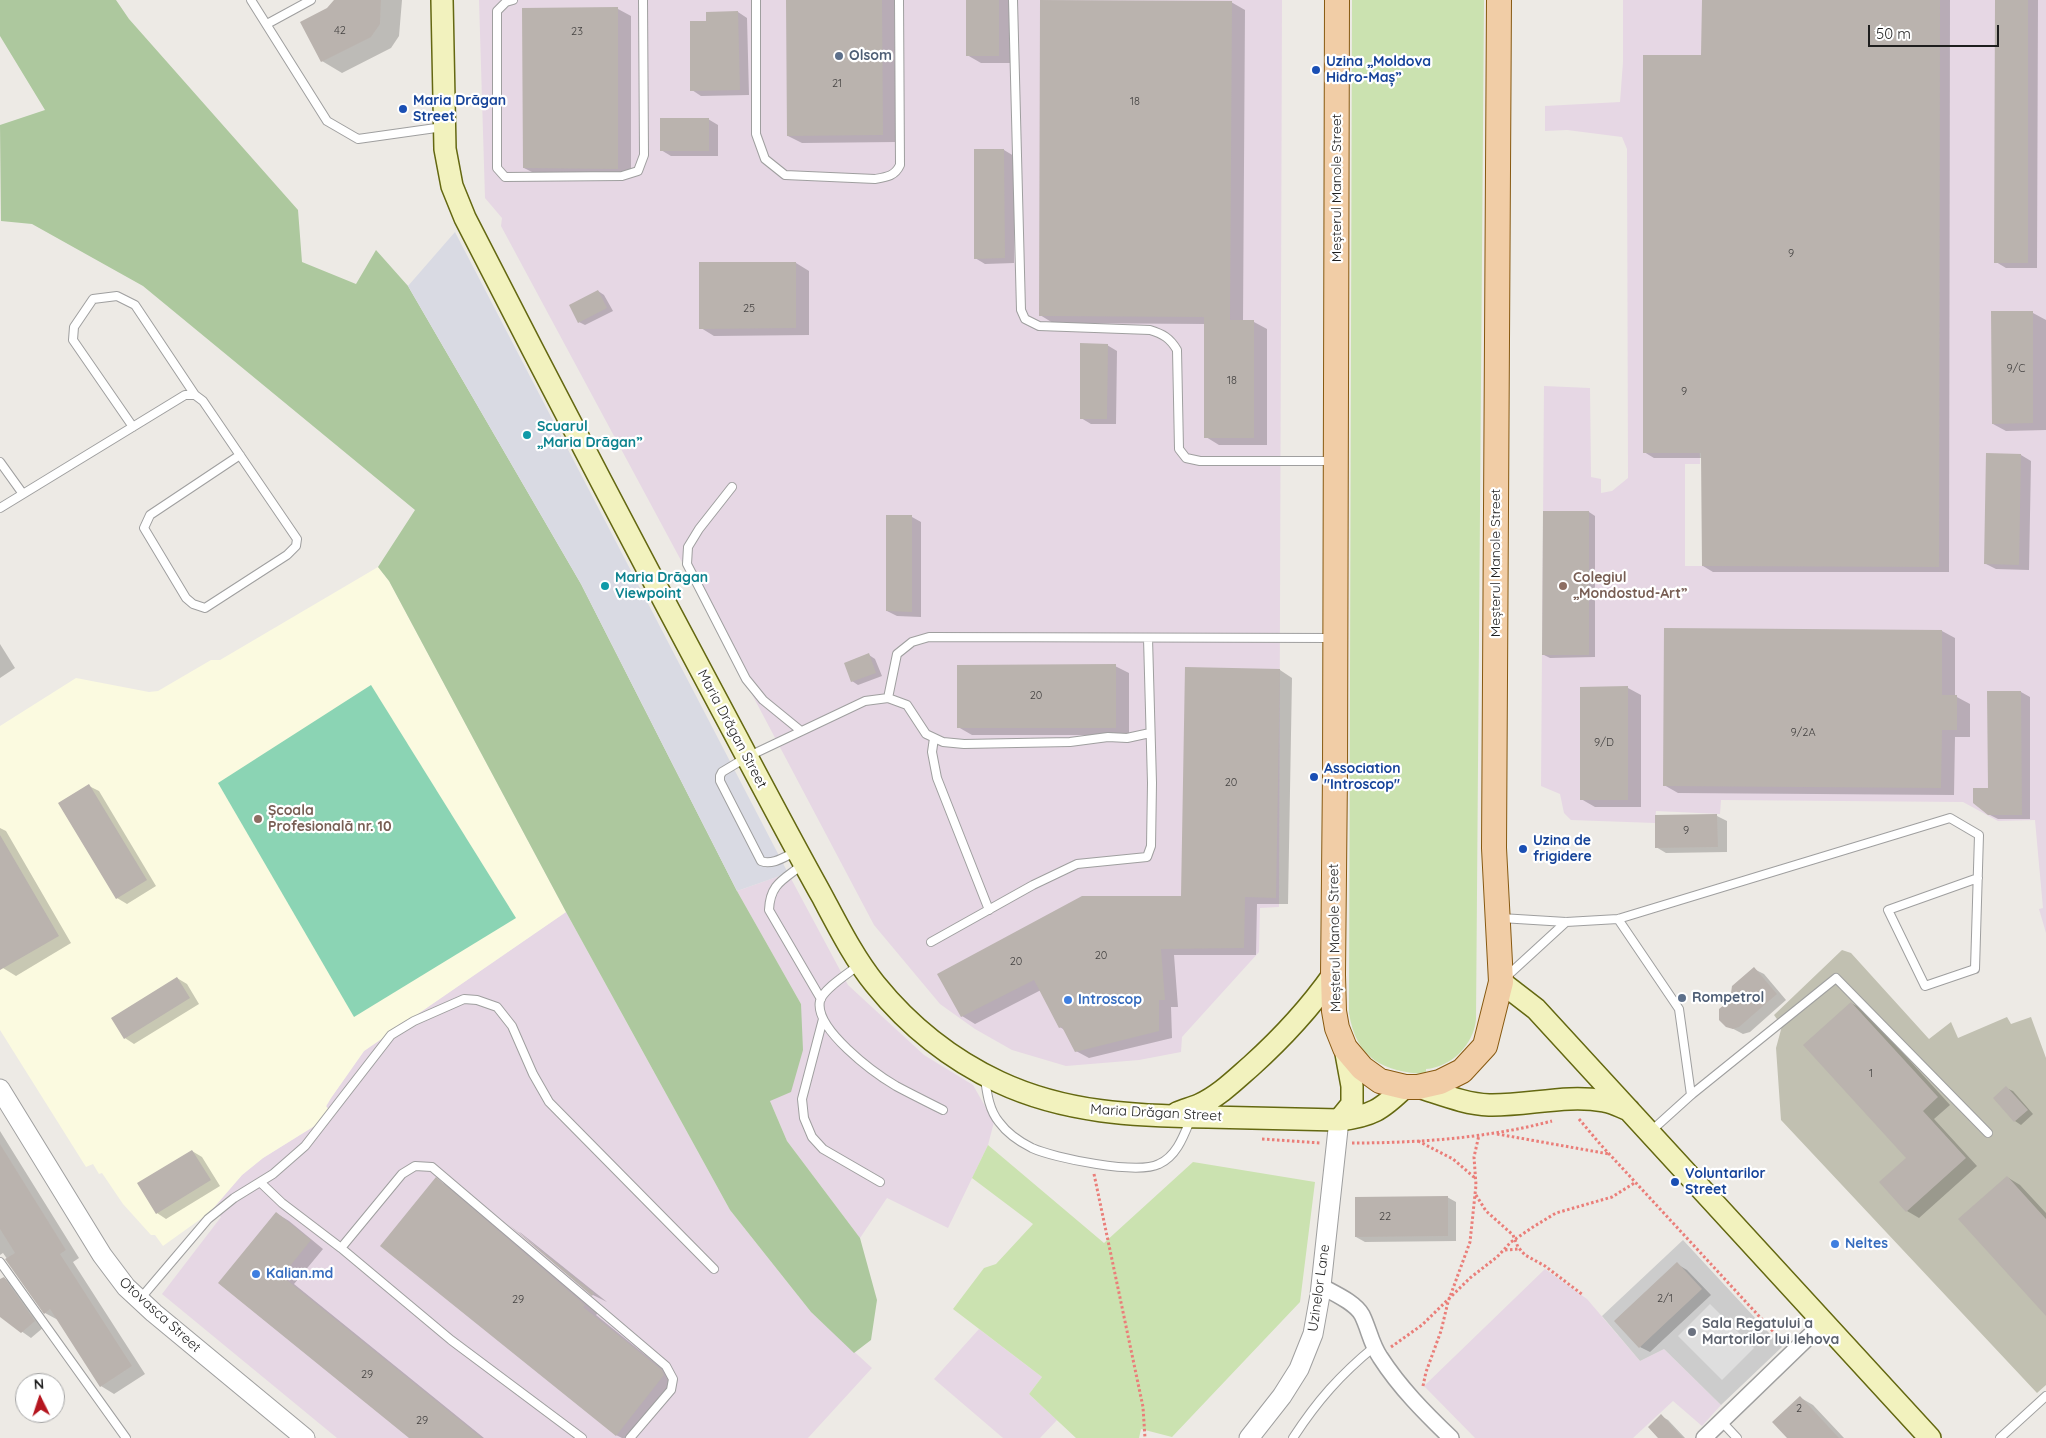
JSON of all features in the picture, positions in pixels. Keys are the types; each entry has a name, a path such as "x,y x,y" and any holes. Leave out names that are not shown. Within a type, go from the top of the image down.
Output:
{"main road":[{"name":"Maria Drăgan Street","path":"442,0 445,149 452,186 465,218 618,515 801,858 861,964 895,1007 937,1046 984,1074 1032,1096 1075,1108 1106,1113 1339,1120 1362,1117 1378,1111 1411,1087"},
{"name":"Meșterul Manole Street","path":"1337,0 1334,1011 1337,1028 1345,1048 1362,1068 1380,1081 1411,1087 1440,1082 1462,1071 1485,1046 1501,982 1494,848 1498,0"},
{"path":"1168,1116 1200,1105 1222,1091 1242,1074 1298,1020 1333,975"},
{"path":"1501,982 1536,1008 1930,1438"},
{"path":"1339,1120 1352,1104 1352,1086 1345,1048"},
{"path":"1411,1087 1467,1102 1488,1105 1525,1104 1567,1099 1605,1101 1632,1111"}],"street":[{"name":"Otovasca Street","path":"0,1089 112,1269 126,1287 154,1313 305,1438"},
{"name":"Uzinelor Lane","path":"1249,1438 1282,1396 1299,1369 1313,1334 1321,1286 1339,1120"},
{"path":"1321,1286 1347,1302 1361,1314 1376,1352 1417,1406 1451,1438"},
{"path":"1704,1438 1824,1322"}],"lane":[{"path":"251,0 327,121 358,139 445,127"},
{"path":"267,24 311,0"},
{"path":"513,0 506,2 497,12 497,168 505,177 622,176 638,171 644,155 643,0"},
{"path":"756,0 756,134 765,159 785,174 875,179 888,177 896,172 900,165 899,0"},
{"path":"1013,0 1021,310 1025,319 1040,326 1150,330 1161,333 1171,340 1177,350 1179,450 1186,458 1200,461 1336,461"},
{"path":"133,427 73,340 74,327 93,299 117,296 135,305 195,395 202,400 240,455 297,539 296,546 287,555 205,608 193,604 186,598 144,528 150,515 240,455"},
{"path":"0,508 185,395 195,395"},
{"path":"0,462 23,494"},
{"path":"732,488 688,547 687,564 746,679 763,700 801,731"},
{"path":"888,698 897,654 912,642 929,637 1335,638"},
{"path":"931,942 1077,864 1147,857 1151,846 1152,783 1148,638"},
{"path":"801,858 772,863 760,861 720,781 722,772 747,757 865,701 888,698 907,705 926,734 943,742 964,744 1061,742 1108,737 1126,738 1150,733"},
{"path":"934,738 932,752 937,778 989,910"},
{"path":"1497,918 1566,922 1618,919 1950,818 1980,835 1975,969 1925,986 1888,910 1978,878"},
{"path":"801,858 775,885 769,898 769,910 821,999"},
{"path":"1618,919 1679,1009 1691,1095"},
{"path":"1501,982 1566,922"},
{"path":"861,964 828,989 821,999 820,1010 823,1019 830,1031 864,1063 894,1085 943,1110"},
{"path":"1650,1132 1691,1095 1836,978 1988,1133"},
{"path":"140,1299 208,1218 234,1198 261,1183 306,1146 391,1036 414,1021 464,999 477,1000 497,1007 512,1026 533,1074 549,1102 714,1269"},
{"path":"823,1019 802,1099 804,1118 812,1137 823,1149 880,1182"},
{"path":"984,1074 988,1099 998,1121 1012,1136 1032,1148 1065,1158 1144,1168 1159,1165 1171,1156 1183,1137 1191,1117"},
{"path":"340,1248 402,1174 415,1166 432,1166 666,1366 673,1379 672,1390 630,1438"},
{"path":"261,1183 282,1203 340,1248 451,1340 582,1438"},
{"path":"0,1262 126,1438"},
{"path":"1293,1438 1316,1403 1332,1384 1376,1352"},
{"path":"2000,1438 2046,1396"},
{"path":"1722,1422 1737,1438"}],"path":[{"path":"1575,1116 1582,1121 1610,1155 1793,1353"},
{"path":"1344,1144 1479,1135 1514,1130 1560,1118"},
{"path":"1494,1133 1550,1142 1610,1155"},
{"path":"1417,1406 1460,1266 1469,1246 1476,1179 1474,1157 1479,1135"},
{"path":"1417,1140 1453,1158 1476,1179"},
{"path":"1091,1162 1143,1407 1145,1438"},
{"path":"1376,1352 1422,1324 1515,1240 1556,1213 1612,1197 1636,1182"},
{"path":"1475,1195 1486,1212 1502,1224 1515,1240 1519,1249 1528,1258 1546,1266 1583,1295"},
{"path":"1504,1250 1519,1249"}],"shaded area":[{"path":"479,0 1282,0 1279,907 1260,908 1259,952 1182,1037 1181,1052 1139,1060 1066,1066 1012,1050 975,1029 940,1004 874,925 501,226 502,218 485,198"},
{"path":"1623,0 2046,0 2046,933 2039,909 2043,908 2035,820 1998,821 1963,802 1721,800 1720,814 1656,811 1655,823 1571,820 1564,813 1560,794 1541,786 1544,386 1590,388 1591,477 1601,479 1601,493 1612,491 1628,478 1627,149 1622,137 1567,130 1545,131 1545,106 1620,102 1623,62","holes":["1699,410 1724,566 1685,566 1685,464 1700,464"]},
{"name":"Scuarul „Maria Drăgan”","path":"455,232 788,873 737,891 581,584 408,286"},
{"name":"Școala Profesională nr. 10","path":"378,567 389,581 566,912 364,1051 326,1106 330,1111 327,1116 263,1158 242,1175 209,1213 163,1246 155,1235 151,1235 123,1204 102,1173 99,1174 93,1164 86,1167 0,1030 0,726 76,678 149,692 158,691 211,660 220,660"},
{"path":"788,873 848,985 924,1055 973,1085 994,1122 988,1145 948,1228 887,1198 860,1238 787,1141 770,1101 801,1023 801,1004 737,891"},
{"path":"566,912 730,1210 811,1312 872,1368 808,1438 337,1438 162,1294 221,1217 212,1210 242,1175 263,1158 316,1125 331,1098 364,1051"},
{"path":"1842,950 1851,953 1929,1039 1951,1022 1958,1038 2007,1017 2011,1024 2031,1017 2046,1058 2046,1385 2037,1393 1781,1120 1776,1048 1782,1026 1774,1015"},
{"name":"Sala Regatului a Martorilor lui Iehova","path":"1683,1240 1782,1347 1721,1405 1664,1349 1640,1361 1602,1316"},
{"path":"1545,1269 1587,1299 1640,1361 1664,1349 1721,1405 1702,1426 1673,1401 1633,1438 1475,1438 1424,1386"},
{"path":"1710,1304 1754,1348 1722,1380 1678,1336"},
{"path":"979,1329 1042,1377 1029,1394 1057,1420 1040,1438 1003,1438 934,1379"}],"green space":[{"path":"0,0 116,0 129,19 298,210 302,262 356,284 376,250 408,286 581,584 737,891 801,1004 803,1050 791,1092 770,1101 787,1141 860,1238 877,1300 871,1340 854,1353 811,1312 730,1210 566,912 389,581 378,567 415,510 143,286 32,224 1,221 0,125 45,110 0,36"},
{"path":"1352,0 1484,0 1476,1019 1471,1037 1460,1053 1444,1064 1426,1069 1426,1074 1397,1070 1374,1060 1365,1052 1358,1041 1349,1013"},
{"path":"371,685 516,918 354,1017 218,783"},
{"path":"988,1145 1104,1243 1193,1162 1315,1182 1300,1302 1172,1437 1141,1429 1139,1438 1076,1438 1029,1394 1042,1377 953,1309 984,1268 996,1264 1033,1224 972,1178"}],"building":[{"path":"334,0 381,0 380,24 371,37 321,62 300,22 327,8"},
{"path":"786,0 882,0 883,135 787,136"},
{"path":"966,0 999,0 999,56 966,56"},
{"path":"1040,0 1232,1 1230,320 1254,320 1254,438 1204,438 1204,317 1039,316"},
{"path":"1702,0 1940,0 1939,567 1702,566 1701,453 1643,453 1643,55 1701,55"},
{"path":"1995,0 2028,0 2028,263 1994,263"},
{"path":"618,7 618,169 523,168 522,8"},
{"path":"738,11 740,90 690,91 690,21 706,21 706,12"},
{"path":"660,118 709,118 709,151 660,151"},
{"path":"974,149 1004,149 1005,258 974,259"},
{"path":"699,262 796,262 796,328 699,329"},
{"path":"598,290 607,308 578,323 569,305"},
{"path":"1991,311 2033,311 2033,423 1992,424"},
{"path":"1080,343 1108,344 1107,419 1080,419"},
{"path":"1986,453 2021,454 2019,565 1984,564"},
{"path":"1543,511 1589,511 1589,655 1542,655"},
{"path":"886,515 912,515 912,612 886,611"},
{"path":"1664,628 1942,630 1942,695 1957,695 1957,730 1942,730 1941,788 1663,786"},
{"path":"869,653 876,673 851,682 844,663"},
{"path":"1116,664 1116,728 957,728 957,665"},
{"path":"1185,667 1280,669 1276,898 1245,897 1244,948 1161,949 1165,1000 1159,1000 1159,1031 1075,1052 1062,1027 1059,1028 1034,980 961,1017 937,974 1082,896 1181,896"},
{"path":"1628,686 1628,800 1580,800 1580,687"},
{"path":"1987,691 2021,691 2022,815 1988,815 1973,803 1973,788 1988,788"},
{"path":"89,784 147,880 116,899 58,803"},
{"path":"1717,814 1718,847 1655,848 1655,815"},
{"path":"0,835 59,936 0,970"},
{"path":"1754,967 1777,994 1739,1027 1733,1029 1726,1027 1719,1020 1719,1009 1730,1000 1732,986"},
{"path":"177,977 190,998 124,1039 111,1018"},
{"path":"1851,1002 1938,1097 1923,1111 1966,1158 1906,1212 1879,1182 1906,1158 1803,1045"},
{"path":"2006,1086 2028,1110 2014,1122 1993,1098"},
{"path":"0,1144 66,1250 60,1254 132,1366 100,1387 50,1309 44,1314 5,1259 15,1253 0,1229"},
{"path":"192,1150 211,1180 156,1214 137,1183"},
{"path":"2007,1176 2046,1219 2046,1316 1958,1219"},
{"path":"436,1177 585,1305 583,1307 662,1370 664,1375 616,1436 380,1246"},
{"path":"1448,1196 1448,1236 1355,1237 1355,1197"},
{"path":"276,1212 311,1240 282,1276 482,1438 409,1438 218,1283"},
{"path":"508,1224 594,1293 592,1296"},
{"path":"1677,1262 1702,1289 1639,1348 1614,1321"},
{"path":"4,1277 35,1321 21,1333 0,1317 0,1279"},
{"path":"1800,1396 1839,1438 1787,1438 1772,1422"},
{"path":"1661,1414 1683,1438 1658,1438 1648,1427"}],"place":[{"name":"Olsom","path":"839,56"},
{"name":"Uzina „Moldova Hidro-Maș”","path":"1316,70"},
{"name":"Maria Drăgan Street","path":"403,109"},
{"name":"Scuarul „Maria Drăgan”","path":"527,435"},
{"name":"Maria Drăgan Viewpoint","path":"605,586"},
{"name":"Colegiul „Mondostud-Art”","path":"1563,586"},
{"name":"Association \"Introscop\"","path":"1314,777"},
{"name":"Școala Profesională nr. 10","path":"258,819"},
{"name":"Uzina de frigidere","path":"1523,849"},
{"name":"Rompetrol","path":"1682,998"},
{"name":"Introscop","path":"1068,1000"},
{"name":"Voluntarilor Street","path":"1675,1182"},
{"name":"Neltes","path":"1835,1244"},
{"name":"Kalian.md","path":"256,1274"},
{"name":"Sala Regatului a Martorilor lui Iehova","path":"1692,1332"}]}
